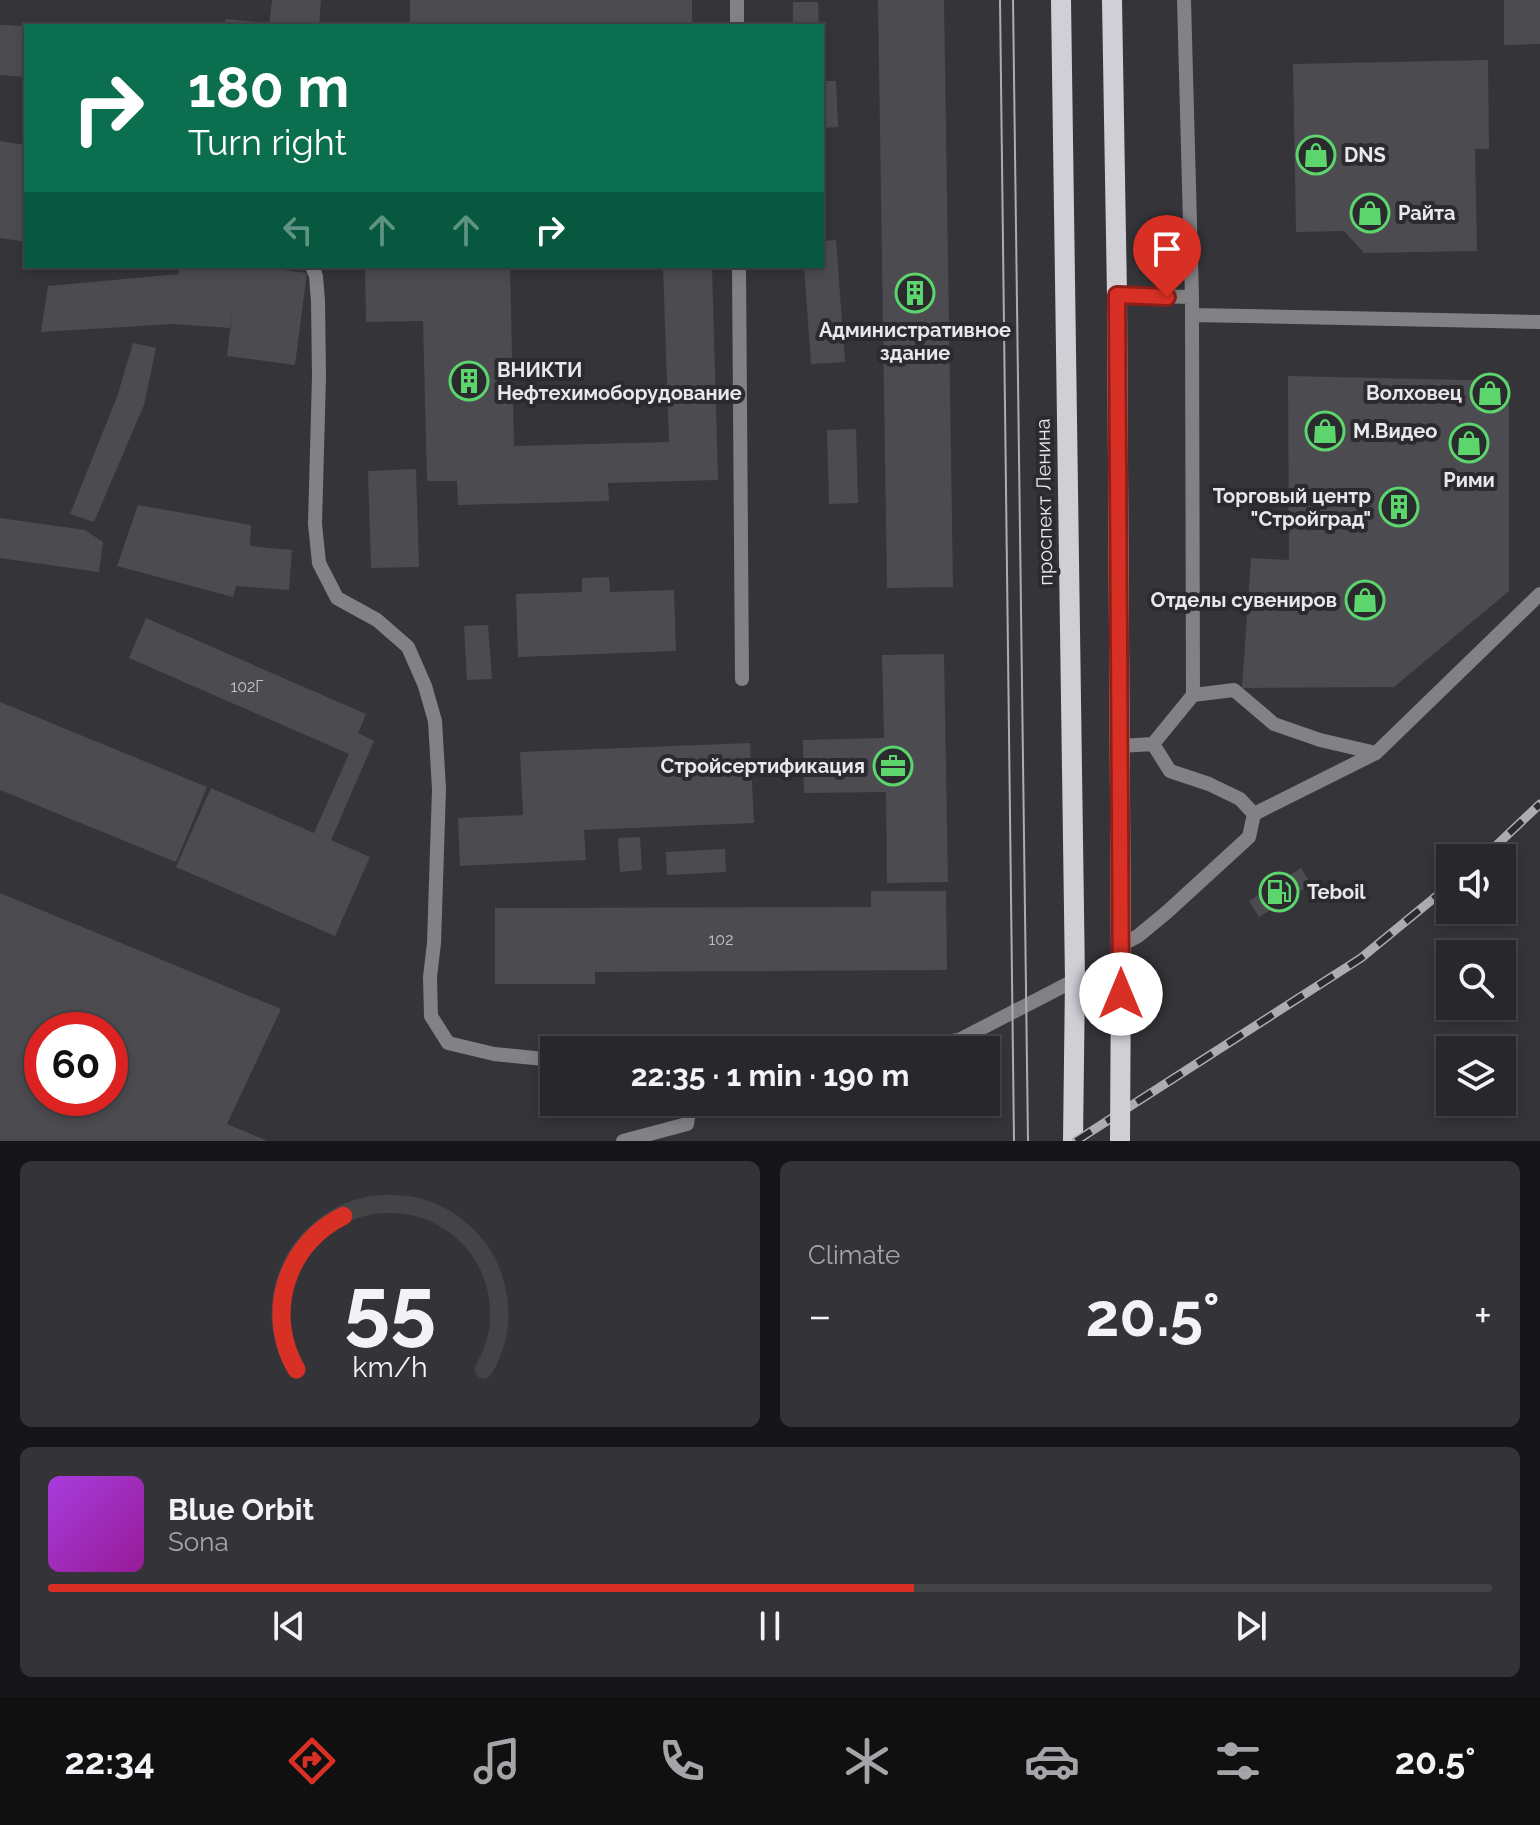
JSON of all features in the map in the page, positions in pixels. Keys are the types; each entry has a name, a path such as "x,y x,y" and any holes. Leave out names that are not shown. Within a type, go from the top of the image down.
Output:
{"main road":[{"name":"проспект Ленина","path":"1061,0 1075,980 1073,1141"},
{"path":"1112,0 1117,295 1120,1141"}],"lane":[{"path":"737,0 737,24"},
{"path":"1120,746 1153,744 1193,695 1192,297 1184,0"},
{"path":"313,268 319,315 315,524 319,563 337,598 377,620 408,647 425,686 435,721 439,789 431,1016 448,1043 494,1054 540,1059"},
{"path":"739,268 742,679"},
{"path":"1117,295 1192,297"},
{"path":"1192,315 1540,322"},
{"path":"1254,814 1376,753 1540,594"},
{"path":"1193,695 1234,690 1274,724 1320,740 1376,753"},
{"path":"1153,744 1170,771 1209,784 1240,799 1254,814"},
{"path":"1121,955 1138,936 1249,837 1254,814"},
{"path":"967,1036 1075,980"},
{"path":"623,1141 687,1124 688,1116"}],"building":[{"path":"272,0 321,0 319,24 269,24"},
{"path":"410,0 692,0 692,24 410,24"},
{"name":"Административное здание","path":"878,0 944,0 953,587 887,588"},
{"path":"1504,0 1540,0 1540,44 1504,45"},
{"path":"793,2 818,2 819,24 793,24"},
{"path":"225,19 265,23 265,24 225,24"},
{"path":"0,25 24,26 24,77 0,75"},
{"path":"1488,60 1489,149 1475,149 1477,251 1364,253 1344,231 1296,232 1293,64"},
{"path":"824,81 836,81 838,127 824,128"},
{"path":"0,141 24,145 24,242 0,238"},
{"path":"836,240 845,362 811,364 804,268 824,268 824,241"},
{"path":"179,268 267,268 307,273 295,365 227,356 233,307 230,328 173,324 41,332 48,286 179,274"},
{"name":"ВНИКТИ Нефтехимоборудование","path":"365,268 510,268 514,446 669,442 663,268 712,268 718,480 608,483 609,501 458,505 457,481 427,481 423,321 366,322"},
{"path":"133,343 156,348 144,405 94,522 70,514 117,397"},
{"name":"Торговый центр \"Стройград\"","path":"1288,376 1509,381 1509,591 1394,687 1242,688 1251,558 1289,560"},
{"path":"856,429 858,503 829,504 827,430"},
{"path":"416,469 419,567 371,568 368,471"},
{"path":"138,505 251,525 250,546 292,550 289,590 236,586 233,597 117,566"},
{"path":"0,518 85,530 103,542 99,572 0,558"},
{"path":"609,577 610,592 674,590 676,651 518,657 516,594 582,592 582,578"},
{"path":"146,618 366,714 358,733 374,741 331,840 370,857 335,936 176,867 211,788 314,833 349,754 129,658"},
{"path":"488,625 492,679 467,680 464,626"},
{"path":"944,654 948,882 887,883 886,792 804,793 803,740 884,738 882,655"},
{"path":"0,702 207,787 176,862 0,790"},
{"path":"750,743 754,823 584,830 586,860 460,866 458,818 523,815 520,752"},
{"path":"640,837 642,870 620,872 618,838"},
{"path":"725,849 726,872 667,875 666,852"},
{"path":"1301,868 1311,884 1259,917 1249,901"},
{"path":"871,891 946,891 947,970 595,972 595,984 495,984 495,908 871,907"},
{"path":"0,893 281,1009 227,1124 268,1141 0,1141"}],"tram line":[{"path":"1000,0 1014,1141"},
{"path":"1013,0 1028,1141"}],"railway":[{"path":"1498,844 1540,804"},
{"path":"1076,1141 1361,958 1436,896"}],"place":[{"name":"DNS","path":"1316,155"},
{"name":"Райта","path":"1370,213"},
{"name":"Административное здание","path":"915,293"},
{"name":"ВНИКТИ Нефтехимоборудование","path":"469,381"},
{"name":"Волховец","path":"1490,393"},
{"name":"М.Видео","path":"1325,431"},
{"name":"Рими","path":"1469,443"},
{"name":"Торговый центр \"Стройград\"","path":"1399,507"},
{"name":"Отделы сувениров","path":"1365,600"},
{"name":"Стройсертификация","path":"893,766"},
{"name":"Teboil","path":"1279,892"}],"route":[{"path":"1121,994 1117,295 1167,297"}]}
